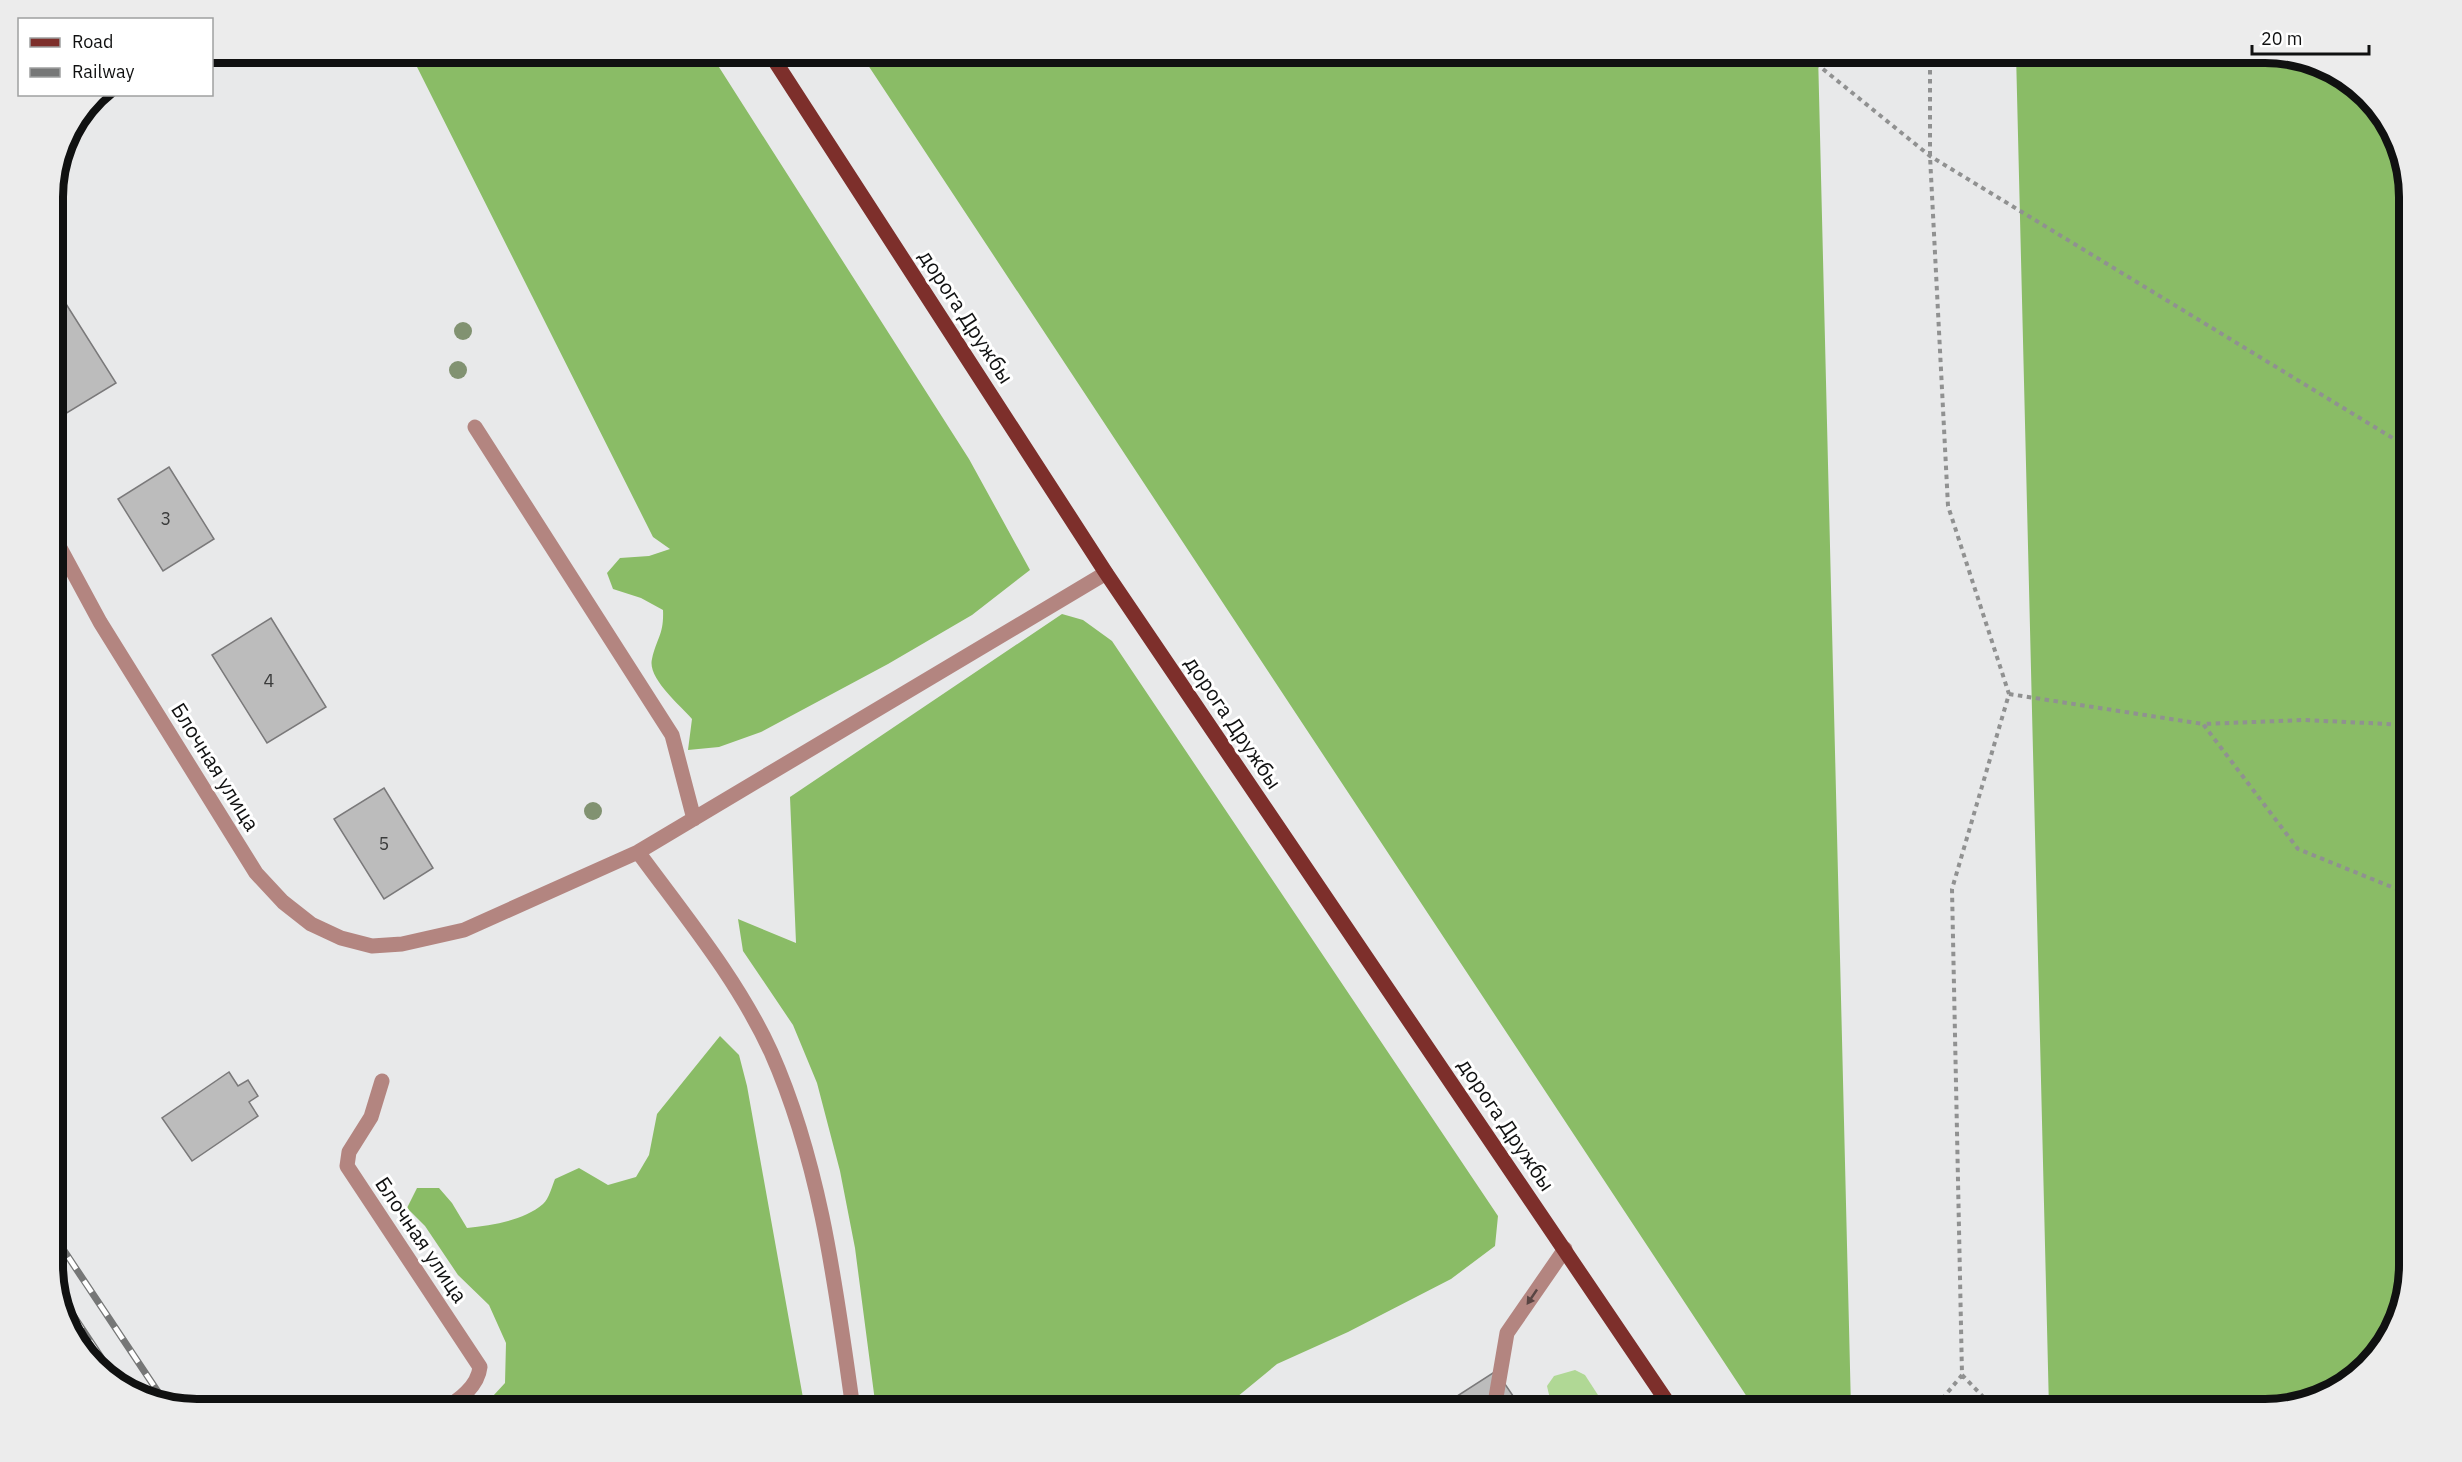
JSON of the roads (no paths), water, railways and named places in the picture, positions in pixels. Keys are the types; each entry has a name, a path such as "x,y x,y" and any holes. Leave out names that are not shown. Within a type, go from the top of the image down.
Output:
{"main road":[{"name":"дорога Дружбы","path":"776,63 1106,573 1665,1399"}],"street":[{"path":"476,427 672,735 694,819"},
{"name":"Блочная улица","path":"63,554 100,622 256,873 283,902 311,924 341,938 372,946 402,944 464,930 638,852 1106,573"},
{"path":"638,852 713,953 771,1052 807,1152 822,1215 852,1399"},
{"name":"Блочная улица","path":"382,1081 371,1117 348,1152 347,1166 480,1367 474,1383 458,1399"},
{"path":"1496,1399 1507,1333 1565,1249"}],"railway":[{"path":"63,1249 159,1393"},
{"path":"73,1316 102,1359"}]}
